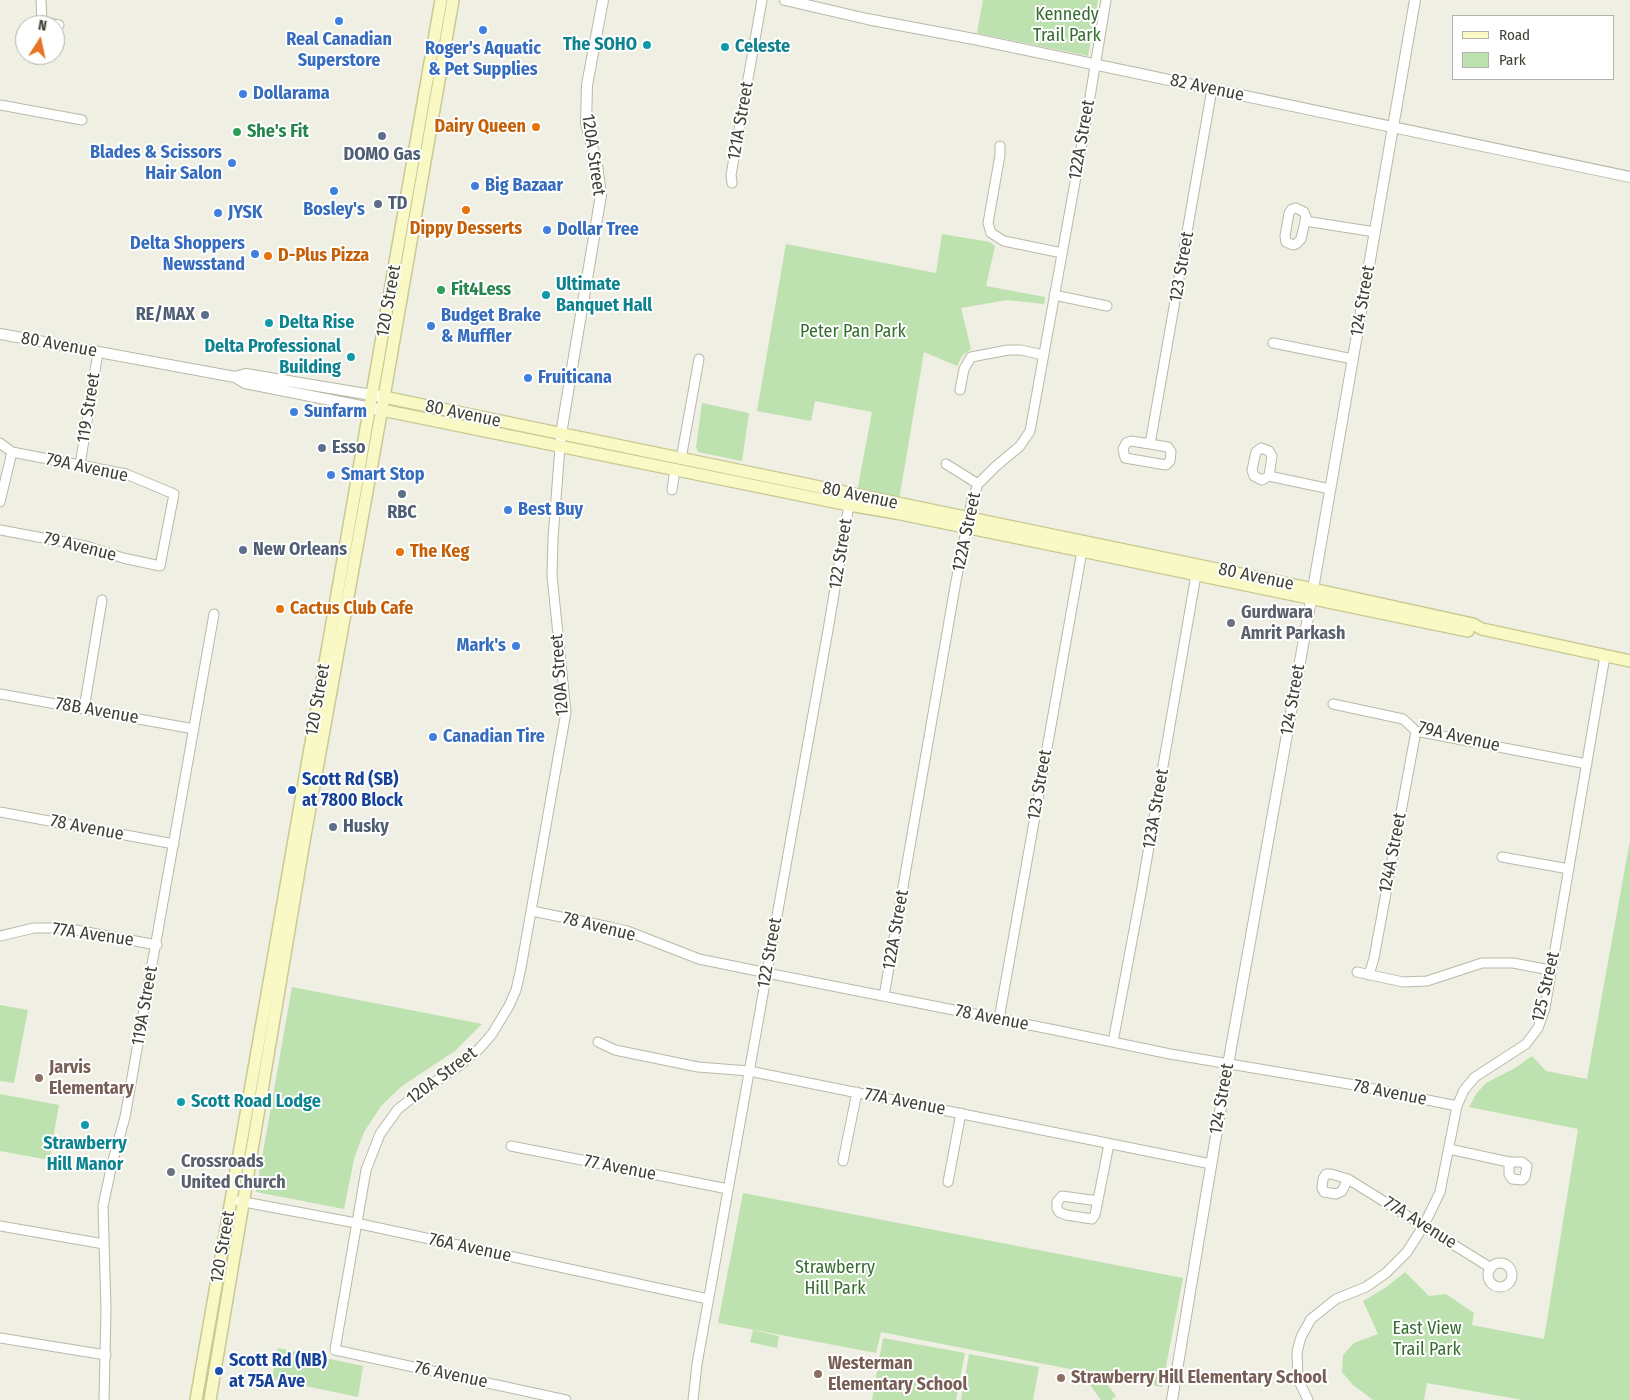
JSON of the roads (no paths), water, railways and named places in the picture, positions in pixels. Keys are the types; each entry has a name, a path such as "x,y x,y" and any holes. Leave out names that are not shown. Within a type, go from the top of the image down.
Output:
{"main road":[{"name":"120 Street","path":"196,1400 281,977 304,841 308,787 311,781 315,751 312,735 441,0"},
{"name":"120 Street","path":"210,1400 237,1201 277,936 382,410 453,0"},
{"path":"420,124 423,132 422,145 424,149 428,150"},
{"path":"414,161 419,166 421,186"},
{"name":"80 Avenue","path":"384,398 561,434 848,505 1114,548 1230,571 1312,594"},
{"name":"80 Avenue","path":"382,410 637,462 645,457 678,464 760,475 1082,551 1196,575 1473,624 1482,629 1630,661"},
{"path":"1082,551 1090,547 1107,550 1114,548"},
{"path":"1196,575 1205,571 1221,574 1230,571"},
{"path":"277,936 281,947 277,970 278,975 281,977"}],"street":[{"path":"41,0 42,15"},
{"name":"120A Street","path":"335,1350 366,1170 380,1134 398,1109 460,1064 480,1048 492,1034 509,1006 516,990 521,968 566,712 552,576 553,538 561,434 601,195 597,165 586,123 587,84 603,0"},
{"name":"121A Street","path":"732,183 731,175 762,0"},
{"name":"82 Avenue","path":"785,0 867,19 898,23 1630,177"},
{"name":"122A Street","path":"884,996 973,496 978,484 1028,437 1032,426 1106,0"},
{"name":"124 Street","path":"1172,1400 1228,1064 1415,0"},
{"name":"123 Street","path":"1150,444 1212,89"},
{"path":"0,104 82,120"},
{"path":"1000,146 988,222 993,236 1004,241 1062,253"},
{"path":"1305,221 1375,232"},
{"path":"1054,294 1107,306"},
{"name":"80 Avenue","path":"0,334 235,377 245,383 382,410"},
{"path":"1273,343 1352,359"},
{"path":"960,390 964,369 971,357 1015,350 1043,355"},
{"name":"119 Street","path":"80,464 98,352"},
{"path":"672,490 699,359"},
{"name":"80 Avenue","path":"235,377 246,374 384,398"},
{"path":"1130,441 1150,444 1168,447 1171,452 1170,461 1166,465 1125,458 1123,448 1126,443 1130,441"},
{"name":"79A Avenue","path":"0,443 12,452 126,474 174,494 160,566"},
{"path":"0,502 12,452"},
{"path":"946,464 978,484"},
{"path":"1268,476 1330,489"},
{"name":"122 Street","path":"693,1400 708,1299 828,630 848,505"},
{"name":"79 Avenue","path":"0,530 86,546 123,558 160,566"},
{"name":"123 Street","path":"999,1019 1082,551"},
{"name":"123A Street","path":"1113,1042 1196,575"},
{"path":"84,709 102,600"},
{"name":"119A Street","path":"104,1400 106,1356 103,1206 125,1117 214,614"},
{"name":"125 Street","path":"1308,1400 1298,1378 1297,1352 1301,1337 1311,1319 1336,1299 1366,1286 1386,1273 1407,1252 1424,1225 1440,1192 1457,1106 1464,1090 1475,1077 1526,1044 1538,1028 1545,1008 1604,656"},
{"name":"78B Avenue","path":"0,694 194,728"},
{"name":"79A Avenue","path":"1333,704 1403,719 1416,731 1587,764"},
{"name":"124A Street","path":"1369,975 1416,731"},
{"name":"78 Avenue","path":"0,812 174,844"},
{"path":"1502,857 1569,869"},
{"name":"78 Avenue","path":"532,911 627,931 699,958 767,973 1170,1054 1349,1084 1457,1106"},
{"name":"77A Avenue","path":"0,936 34,928 64,928 156,945"},
{"path":"1358,972 1403,982 1427,981 1482,963 1513,963 1550,970"},
{"name":"77A Avenue","path":"598,1042 615,1050 698,1066 749,1071 1211,1164"},
{"path":"843,1161 857,1092"},
{"path":"948,1182 961,1113"},
{"path":"1098,1201 1109,1144"},
{"name":"77 Avenue","path":"511,1146 728,1189"},
{"path":"1449,1149 1509,1162"},
{"name":"77A Avenue","path":"1348,1179 1491,1268"},
{"name":"76A Avenue","path":"237,1201 356,1223 708,1299"},
{"path":"0,1226 104,1244"},
{"path":"0,1338 106,1356"},
{"name":"76 Avenue","path":"335,1350 566,1400"}],"place":[{"name":"Real Canadian Superstore","path":"339,21"},
{"name":"Roger's Aquatic & Pet Supplies","path":"483,30"},
{"name":"The SOHO","path":"647,45"},
{"name":"Celeste","path":"725,47"},
{"name":"Dollarama","path":"243,94"},
{"name":"Dairy Queen","path":"536,127"},
{"name":"She's Fit","path":"237,132"},
{"name":"DOMO Gas","path":"382,136"},
{"name":"Blades & Scissors Hair Salon","path":"232,163"},
{"name":"Big Bazaar","path":"475,186"},
{"name":"Bosley's","path":"334,191"},
{"name":"TD","path":"378,204"},
{"name":"Dippy Desserts","path":"466,210"},
{"name":"JYSK","path":"218,213"},
{"name":"Dollar Tree","path":"547,230"},
{"name":"Delta Shoppers Newsstand","path":"255,254"},
{"name":"D-Plus Pizza","path":"268,256"},
{"name":"Fit4Less","path":"441,290"},
{"name":"Ultimate Banquet Hall","path":"546,295"},
{"name":"RE/MAX","path":"205,315"},
{"name":"Delta Rise","path":"269,323"},
{"name":"Budget Brake & Muffler","path":"431,326"},
{"name":"Delta Professional Building","path":"351,357"},
{"name":"Fruiticana","path":"528,378"},
{"name":"Sunfarm","path":"294,412"},
{"name":"Esso","path":"322,448"},
{"name":"Smart Stop","path":"331,475"},
{"name":"RBC","path":"402,494"},
{"name":"Best Buy","path":"508,510"},
{"name":"New Orleans","path":"243,550"},
{"name":"The Keg","path":"400,552"},
{"name":"Cactus Club Cafe","path":"280,609"},
{"name":"Gurdwara Amrit Parkash","path":"1231,623"},
{"name":"Mark's","path":"516,646"},
{"name":"Canadian Tire","path":"433,737"},
{"name":"Scott Rd (SB) at 7800 Block","path":"292,790"},
{"name":"Husky","path":"333,827"},
{"name":"Jarvis Elementary","path":"39,1078"},
{"name":"Scott Road Lodge","path":"181,1102"},
{"name":"Strawberry Hill Manor","path":"85,1125"},
{"name":"Crossroads United Church","path":"171,1172"},
{"name":"Scott Rd (NB) at 75A Ave","path":"219,1371"},
{"name":"Westerman Elementary School","path":"818,1374"},
{"name":"Strawberry Hill Elementary School","path":"1061,1378"}],"park label":[{"name":"Kennedy Trail Park","path":"1067,25"},
{"name":"Peter Pan Park","path":"853,332"},
{"name":"Strawberry Hill Park","path":"835,1278"},
{"name":"East View Trail Park","path":"1427,1339"}]}
